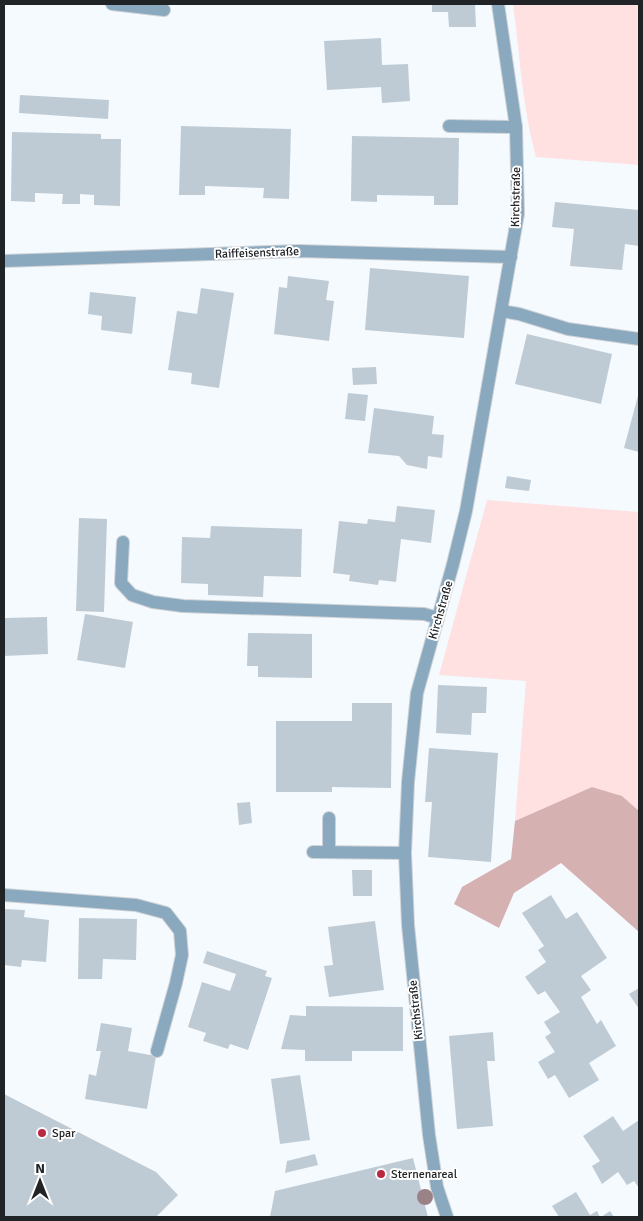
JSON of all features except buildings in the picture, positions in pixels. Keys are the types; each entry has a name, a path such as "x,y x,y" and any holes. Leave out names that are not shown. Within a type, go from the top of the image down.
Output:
{"street":[{"path":"112,4 164,10"},
{"name":"Kirchstraße","path":"447,1217 437,1188 429,1136 408,925 405,853 408,782 417,693 466,511 518,214 516,127 498,4"},
{"path":"449,126 516,127"},
{"name":"Raiffeisenstraße","path":"4,261 299,251 511,257"},
{"path":"502,311 519,314 568,329 639,339"},
{"path":"123,542 121,583 132,595 154,602 183,606 424,614 438,618"},
{"path":"329,818 329,852"},
{"path":"313,852 405,853"},
{"path":"4,895 136,905 166,913 180,931 182,955 176,983 156,1051"}],"shaded area":[{"path":"513,4 639,4 639,165 536,157 524,100"},
{"path":"487,500 639,512 639,811 622,796 592,787 515,821 526,681 439,675"},
{"path":"592,787 622,796 639,811 639,932 561,863 514,893 499,928 454,904 462,887 511,859 515,821"}],"place":[{"name":"Spar","path":"42,1133"},
{"name":"Sternenareal","path":"381,1174"}]}
